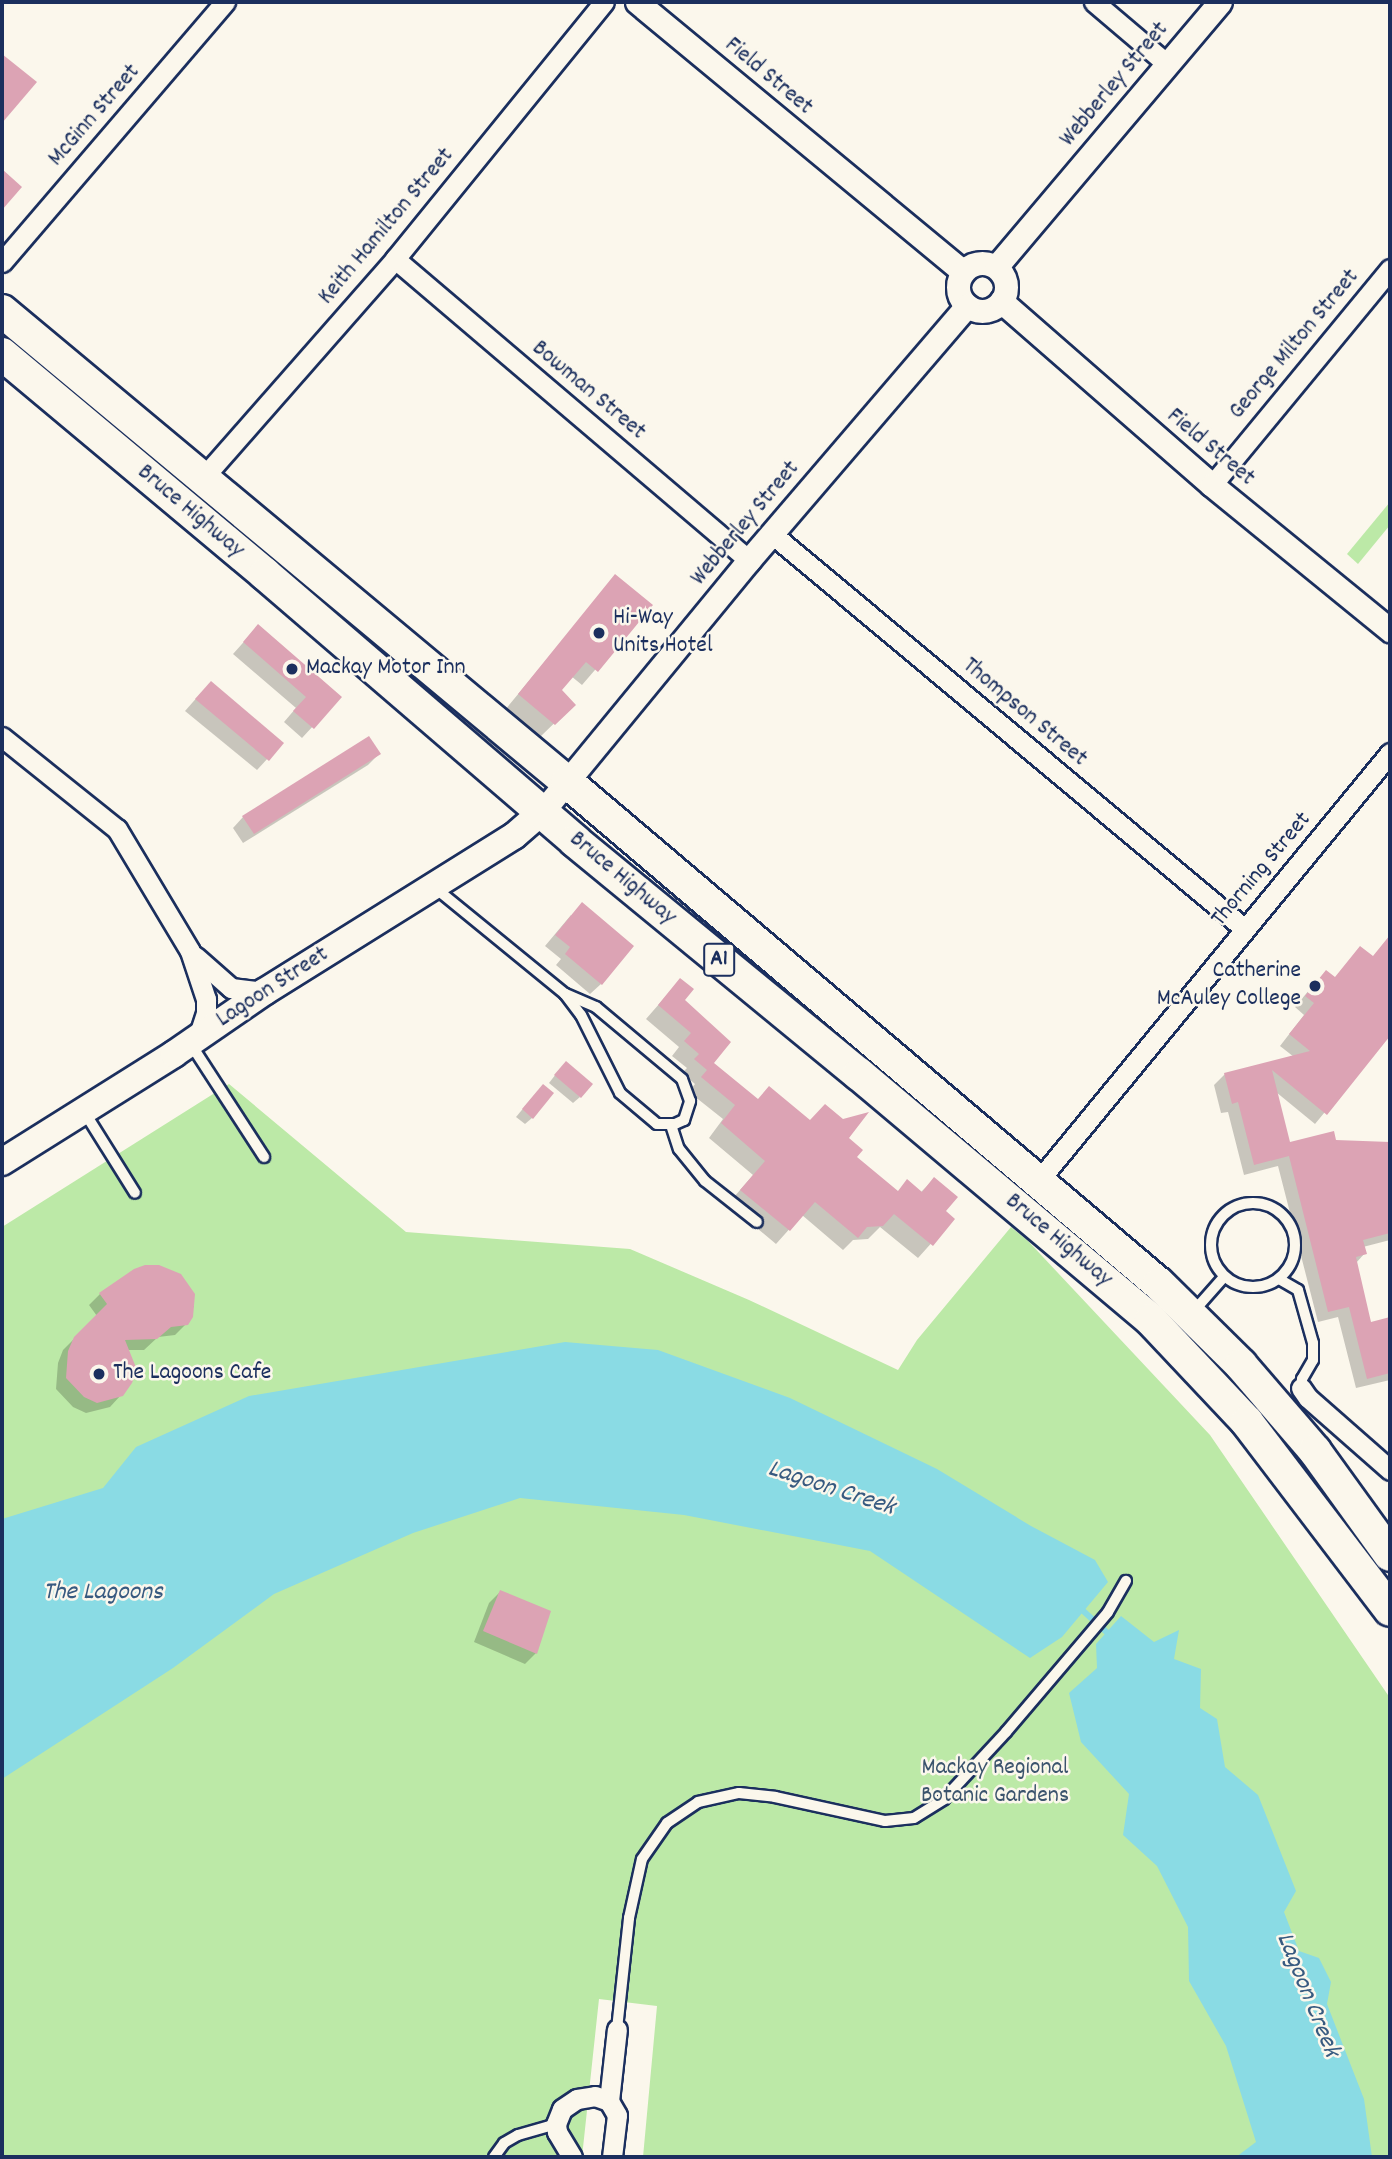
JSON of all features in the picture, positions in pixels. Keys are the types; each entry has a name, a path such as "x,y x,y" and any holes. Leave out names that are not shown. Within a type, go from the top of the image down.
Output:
{"highway":[{"name":"Bruce Highway","path":"2,311 1039,1180 1191,1315 1241,1365 1315,1451 1390,1555"},
{"name":"Bruce Highway","path":"2,354 542,811 1152,1320 1247,1422 1388,1604"}],"main road":[{"name":"Lagoon Street","path":"2,1162 194,1040 264,992 523,830 542,811"}],"street":[{"name":"McGinn Street","path":"2,262 225,2"},
{"name":"Keith Hamilton Street","path":"202,479 395,259 604,2"},
{"name":"Field Street","path":"637,2 962,272"},
{"path":"1094,2 1167,64"},
{"name":"Webberley Street","path":"996,267 1220,2"},
{"name":"Bowman Street","path":"395,259 749,560"},
{"path":"980,262 996,267 1006,287 1001,301 981,311 967,306 958,292 957,284 962,272 980,262"},
{"name":"George Milton Street","path":"1212,485 1390,269"},
{"name":"Field Street","path":"1001,301 1212,485 1390,630"},
{"name":"Webberley Street","path":"542,811 749,560 967,306"},
{"name":"Thompson Street","path":"772,534 1245,929"},
{"path":"2,737 117,829 190,951 206,999 206,1013 194,1040"},
{"name":"Thorning Street","path":"1039,1180 1390,753"},
{"path":"190,951 222,983 240,990 264,992"},
{"path":"1301,1388 1308,1398 1390,1470"},
{"path":"612,2157 618,2129 617,2115 609,2101 617,2029"},
{"path":"572,2157 561,2142 556,2124 562,2109 576,2099 594,2096 609,2101"}],"lane":[{"path":"433,886 565,994 581,1015 620,1093 657,1124 670,1125 684,1120 690,1111 688,1089 682,1079 596,1007 565,994"},
{"path":"194,1040 264,1157"},
{"path":"83,1110 135,1193"},
{"path":"670,1125 680,1149 705,1181 757,1222"},
{"path":"1244,1203 1259,1203 1278,1212 1292,1230 1294,1254 1289,1267 1279,1279 1261,1287 1247,1287 1224,1276 1214,1262 1210,1247 1212,1233 1230,1209 1244,1203"},
{"path":"1191,1315 1224,1276"},
{"path":"1279,1279 1298,1290 1313,1343 1313,1360 1301,1388"},
{"path":"617,2029 629,1918 642,1859 667,1822 698,1802 739,1793 775,1797 885,1821 914,1818 944,1799 1090,1634 1108,1612 1126,1581"},
{"path":"494,2157 504,2143 518,2134 556,2124"}],"green space":[{"path":"1390,502 1390,525 1358,564 1347,554"},
{"name":"Mackay Regional Botanic Gardens","path":"229,1084 406,1232 630,1249 749,1300 898,1370 917,1340 1011,1227 1028,1241 1210,1435 1390,1698 1390,2157 643,2157 657,2006 599,1999 582,2157 2,2157 2,1227"}],"water":[{"name":"The Lagoons","path":"565,1342 658,1350 790,1398 937,1469 1031,1526 1095,1560 1108,1582 1062,1637 1030,1658 870,1551 684,1515 520,1498 413,1533 274,1594 173,1668 2,1779 2,1519 103,1488 136,1447 249,1396"},
{"path":"1121,1616 1154,1642 1179,1630 1174,1659 1201,1669 1200,1708 1217,1719 1225,1767 1258,1795 1296,1891 1284,1912 1299,1951 1319,1958 1331,1982 1327,2004 1364,2099 1372,2157 1236,2157 1256,2142 1226,2046 1189,1981 1188,1927 1157,1866 1123,1835 1129,1794 1081,1742 1069,1693 1097,1668 1096,1644"}],"building":[{"path":"2,54 37,82 2,123"},
{"path":"2,169 22,187 2,210"},
{"name":"Hi-Way Units Hotel","path":"615,574 653,605 598,672 586,662 562,690 576,705 555,725 518,694"},
{"name":"Mackay Motor Inn","path":"258,624 342,697 314,729 293,711 306,697 243,642"},
{"path":"211,681 284,743 269,761 195,699"},
{"path":"369,736 381,754 254,834 242,816"},
{"path":"582,902 634,946 602,985 565,954 570,947 555,935"},
{"path":"1390,935 1390,1036 1327,1115 1272,1070 1290,1142 1334,1131 1336,1140 1390,1142 1390,1233 1363,1240 1367,1254 1356,1257 1371,1322 1390,1317 1390,1373 1367,1379 1349,1307 1328,1312 1289,1156 1254,1165 1238,1102 1232,1104 1224,1073 1310,1051 1289,1034 1314,1003 1305,996 1326,970 1335,977 1360,946 1373,956"},
{"path":"680,978 694,989 685,1000 731,1042 714,1063 758,1099 769,1086 810,1120 825,1104 843,1119 869,1112 849,1138 863,1150 857,1157 898,1191 907,1179 922,1192 934,1177 958,1197 946,1211 955,1219 933,1246 894,1214 883,1226 867,1227 858,1238 815,1202 790,1231 740,1190 765,1161 721,1123 735,1105 701,1077 707,1070 694,1059 699,1054 684,1041 691,1033 658,1005"},
{"path":"566,1061 593,1084 581,1098 554,1075"},
{"path":"543,1084 554,1093 533,1119 522,1109"},
{"path":"145,1265 159,1265 181,1274 195,1294 193,1317 188,1325 171,1327 157,1339 125,1340 137,1370 132,1383 123,1396 97,1403 84,1397 66,1378 68,1351 74,1337 107,1304 99,1293 134,1269"},
{"path":"500,1590 551,1611 537,1654 483,1631"}],"waterway":[{"name":"Lagoon Creek","path":"1080,1608 1111,1636"}],"place":[{"name":"Hi-Way Units Hotel","path":"599,633"},
{"name":"Mackay Motor Inn","path":"292,669"},
{"name":"Catherine McAuley College","path":"1315,986"},
{"name":"The Lagoons Cafe","path":"99,1374"}]}
